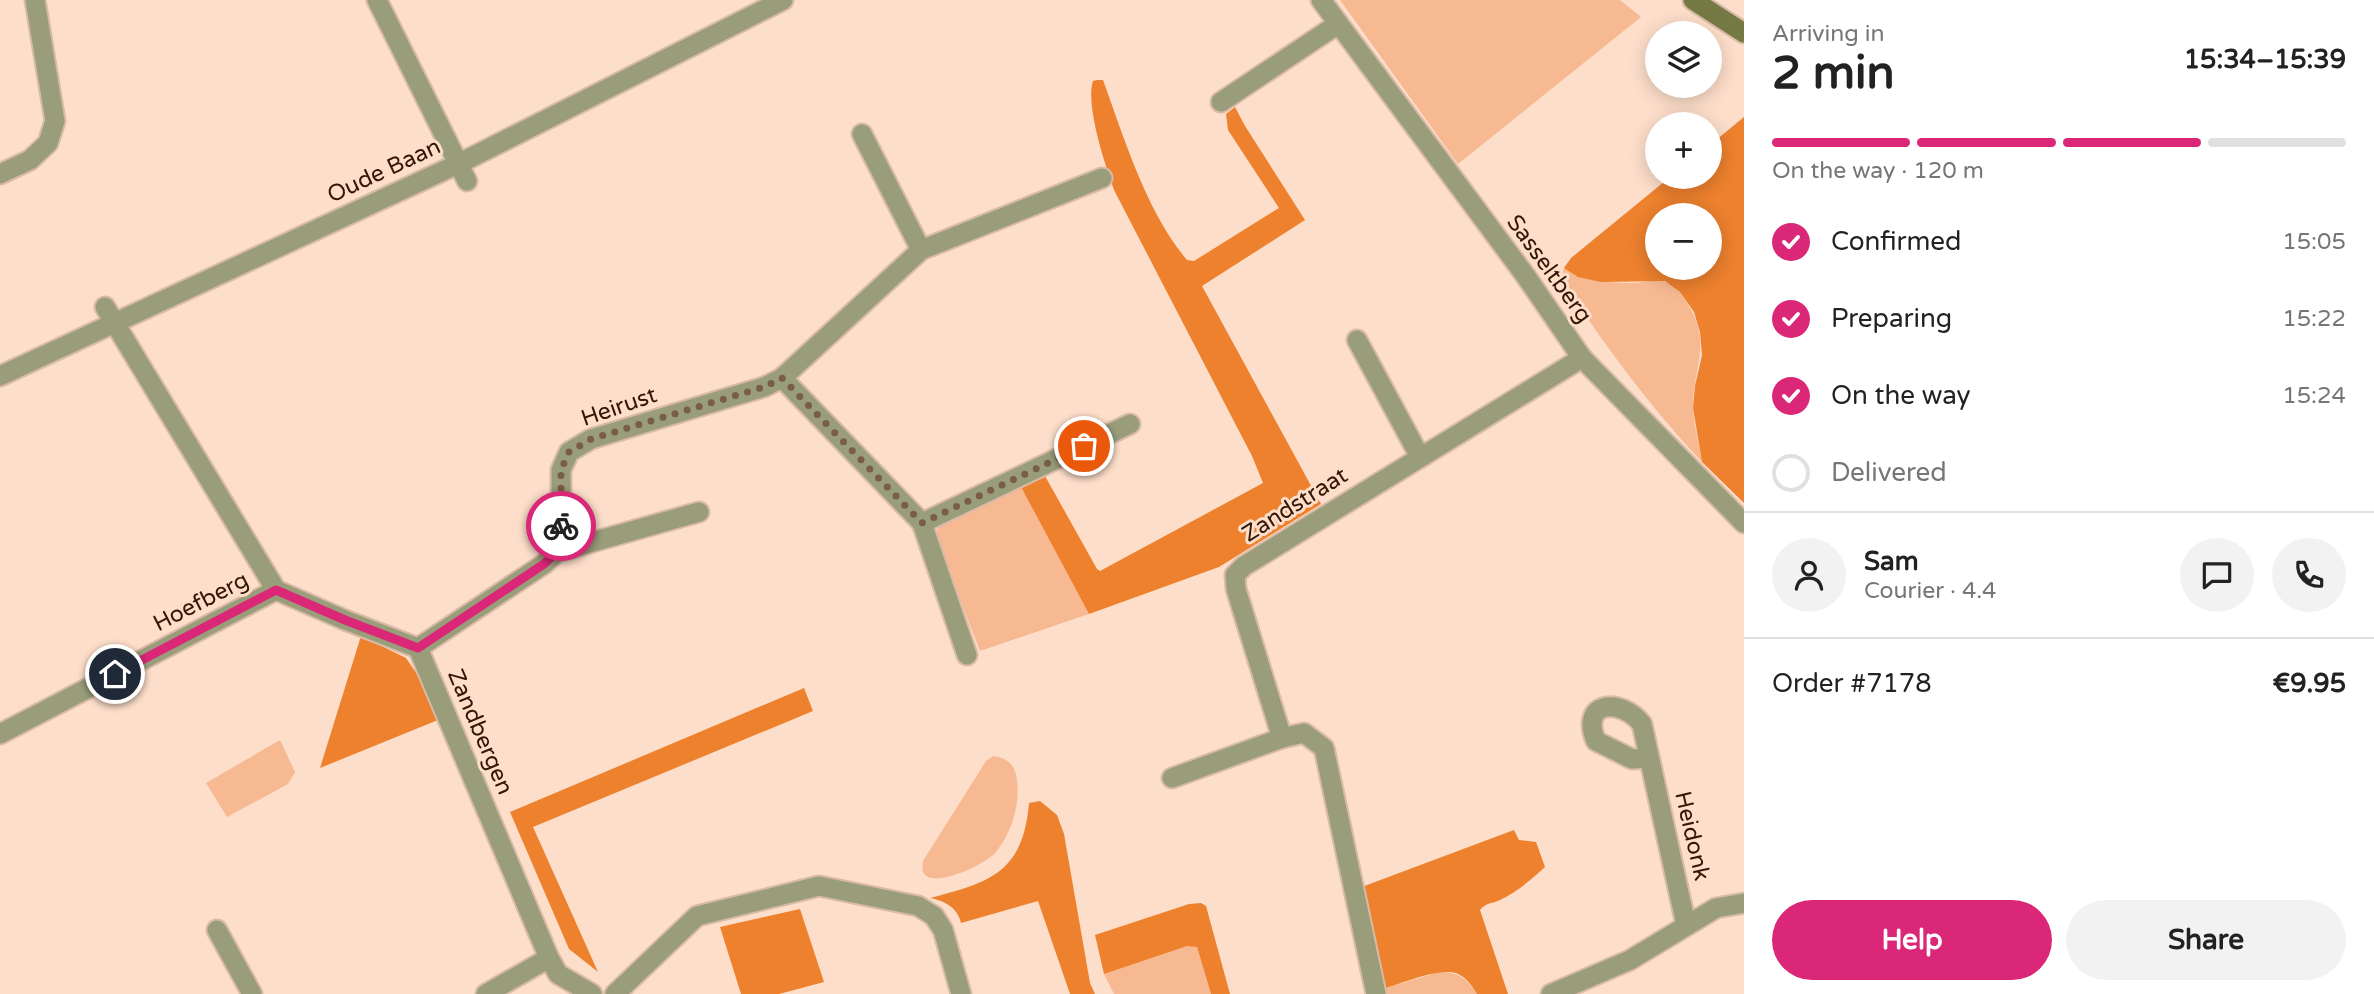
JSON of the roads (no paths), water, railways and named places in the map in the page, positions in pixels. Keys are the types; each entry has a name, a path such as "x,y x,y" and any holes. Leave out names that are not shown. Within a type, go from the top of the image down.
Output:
{"main road":[{"path":"1693,0 1744,33"},
{"path":"1705,0 1744,33"}],"street":[{"path":"0,174 30,160 48,143 55,121 35,0"},
{"path":"377,0 462,173"},
{"name":"Oude Baan","path":"0,376 109,315 462,173 783,0"},
{"name":"Sasseltberg","path":"1321,0 1525,275 1583,358 1744,523"},
{"path":"1221,102 1338,24"},
{"path":"862,134 921,250"},
{"name":"Heirust","path":"557,552 561,533 561,470 569,452 591,439 764,387 782,378 921,250 1102,177"},
{"path":"109,315 276,590 418,648 544,564 557,552 699,512"},
{"path":"1357,340 1420,457"},
{"name":"Zandstraat","path":"1282,738 1236,589 1236,575 1244,566 1583,358"},
{"path":"782,378 922,523 967,655"},
{"path":"922,523 1130,424"},
{"name":"Hoefberg","path":"0,734 276,590"},
{"name":"Zandbergen","path":"418,648 549,958 558,974 592,994"},
{"path":"1172,778 1282,738 1304,733 1324,748 1376,994"},
{"name":"Heidonk","path":"1649,758 1686,925"},
{"path":"615,994 697,916 819,886 918,906 934,916 943,930 961,994"},
{"path":"1551,994 1630,960 1716,908 1744,903"},
{"path":"217,930 252,994"},
{"path":"486,994 549,958"}]}
